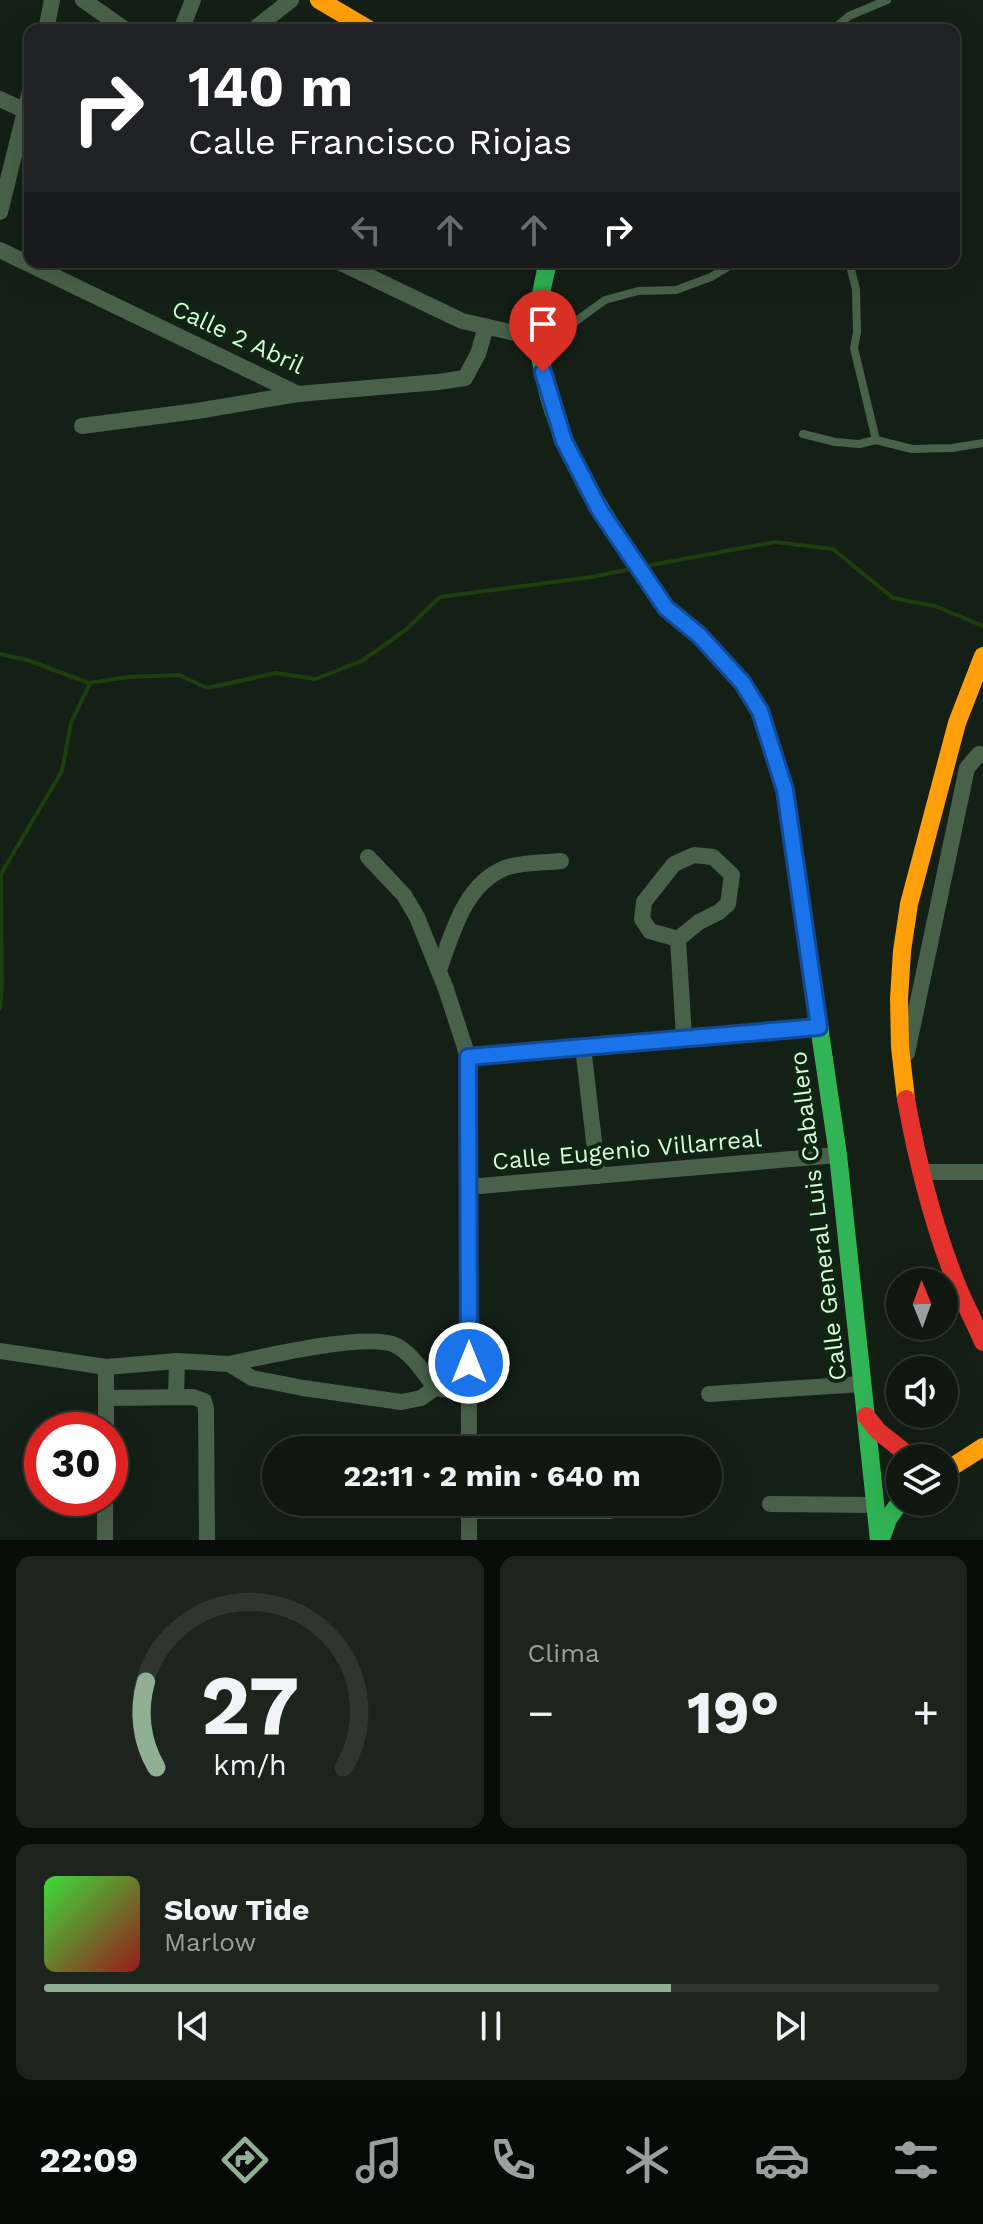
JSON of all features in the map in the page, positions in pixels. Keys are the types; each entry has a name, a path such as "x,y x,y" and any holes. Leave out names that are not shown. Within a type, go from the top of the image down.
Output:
{"street":[{"path":"47,24 52,0"},
{"path":"83,0 117,24"},
{"path":"183,24 193,0"},
{"path":"261,24 291,0"},
{"path":"321,1 360,24"},
{"path":"0,99 24,110"},
{"path":"0,212 24,126"},
{"name":"Calle 2 Abril","path":"0,250 24,262"},
{"name":"Calle 2 Abril","path":"37,268 298,394 465,378 478,354 486,327"},
{"path":"351,268 462,321 537,338"},
{"name":"Calle General Luis Caballero","path":"547,268 539,301 537,338 547,392 564,441 599,509 666,608 699,635 742,682 760,711 785,790 838,1155 880,1540"},
{"path":"82,426 298,394"},
{"path":"983,656 957,723 942,775 904,932 898,1002 903,1070 913,1136 937,1230 956,1283 983,1342"},
{"path":"903,1070 967,768 979,754 983,755"},
{"path":"694,855 713,857 732,875 728,904 678,939 650,931 642,919 644,902 674,864 694,855"},
{"path":"368,857 404,895 417,917 439,970 468,1057 469,1436"},
{"path":"439,970 464,903 487,880 506,868 561,861"},
{"path":"678,939 684,1037"},
{"path":"468,1057 819,1027"},
{"path":"583,1047 598,1176"},
{"name":"Calle Eugenio Villarreal","path":"468,1187 838,1155"},
{"path":"922,1172 983,1172"},
{"path":"0,1351 106,1367 177,1361 229,1364 363,1340 396,1345 435,1388"},
{"path":"285,1353 292,1386"},
{"path":"176,1397 177,1361"},
{"path":"229,1364 252,1378 401,1402 421,1398 435,1388 469,1393"},
{"path":"106,1367 106,1412"},
{"path":"709,1394 862,1384"},
{"path":"106,1398 193,1397 204,1401 207,1540"},
{"path":"866,1416 894,1444"},
{"path":"958,1462 983,1447"},
{"path":"770,1504 875,1505"},
{"path":"105,1516 105,1540"},
{"path":"468,1516 469,1540"},
{"path":"880,1540 890,1516"}],"lane":[{"path":"839,24 849,16 887,0"},
{"path":"537,338 565,329 605,300 638,291 676,290 726,268"},
{"path":"851,268 856,289 857,332 854,348 876,440"},
{"path":"803,434 859,444 876,440 912,449 983,443"}],"waterway":[{"path":"646,566 775,542 833,549 893,598 935,606 983,626"},
{"path":"0,1009 1,874 62,771 71,723 90,683 128,677 179,675 207,688 276,673 315,679 362,661 408,628 440,597 630,569"},
{"path":"0,654 27,660 89,683"}],"traffic: fast":[{"path":"547,268 537,335 550,400 585,483 650,584"},
{"path":"795,862 838,1155 879,1540"},
{"path":"881,1539 890,1516"}],"traffic: slow":[{"path":"319,0 360,24"},
{"path":"650,584 666,608 699,635 742,682 760,711 785,790 795,862"},
{"path":"906,1099 899,999 909,904 957,723 983,656"},
{"path":"958,1463 983,1447"}],"traffic: jam":[{"path":"906,1099 920,1168 939,1236 983,1342"},
{"path":"866,1416 894,1444"}],"route":[{"path":"469,1363 468,1057 819,1027 785,790 760,711 742,682 699,635 666,608 599,509 564,441 543,372"}]}
